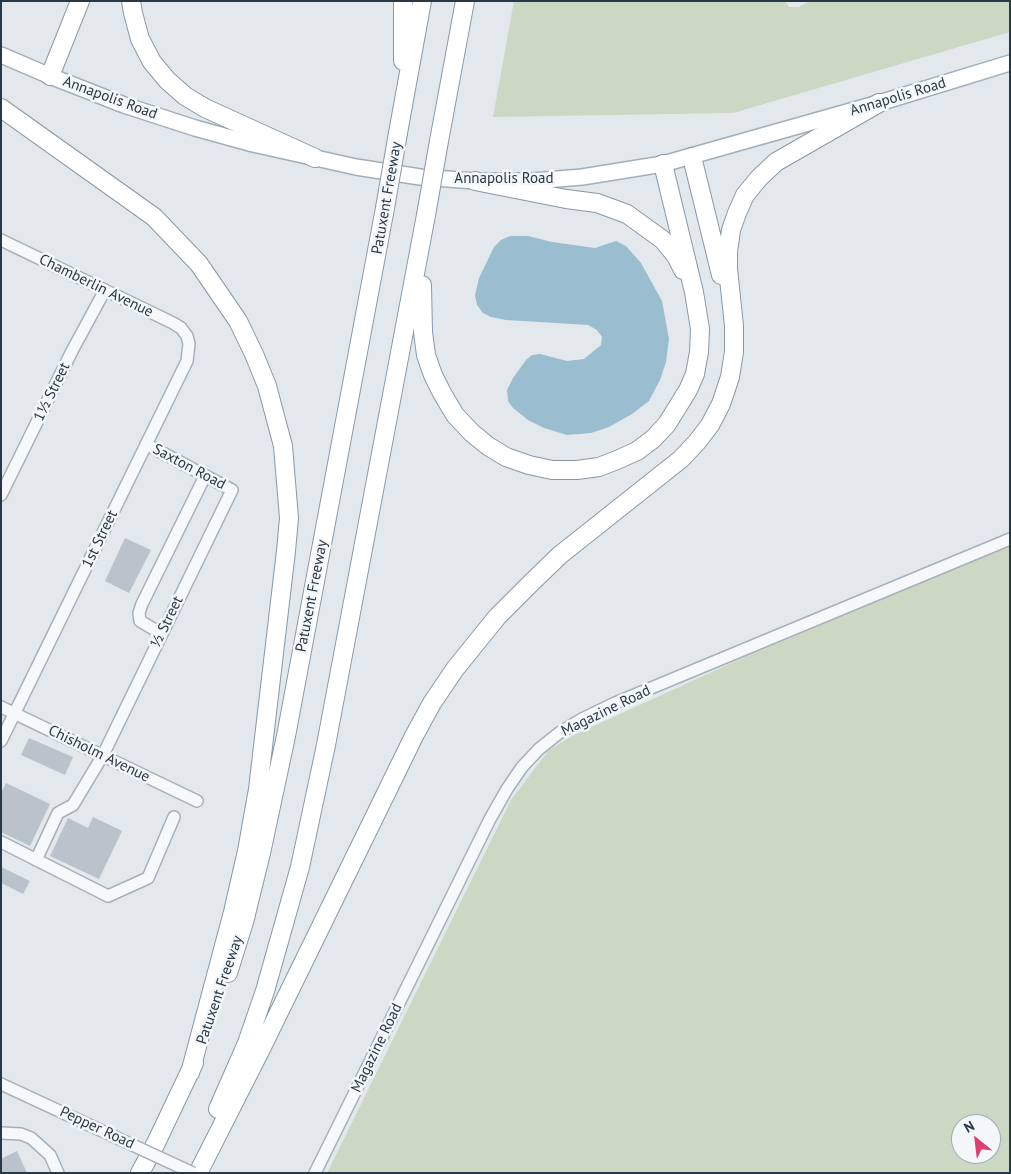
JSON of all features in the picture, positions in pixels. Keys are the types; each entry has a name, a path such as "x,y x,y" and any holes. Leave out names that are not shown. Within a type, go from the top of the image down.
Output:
{"highway":[{"path":"50,76 80,1"},
{"path":"131,1 140,39 152,62 167,80 185,96 205,108 314,158"},
{"path":"400,127 403,1"},
{"name":"Patuxent Freeway","path":"140,1173 190,1074 228,972 244,922 261,852 286,736 422,1"},
{"path":"188,1173 247,1043 300,867 326,745 465,1"},
{"path":"198,1173 257,1057 409,745 432,703 455,669 497,617 560,555 681,458 710,425 721,404 730,377 734,352 734,326 728,252 737,213 745,196 759,178 776,162 879,103"},
{"path":"1,108 154,217 199,264 238,321 254,354 267,386 282,446 289,518 258,789 247,851 233,912 190,1074"},
{"path":"692,157 734,326"},
{"path":"422,233 421,312 426,355 442,394 455,415 472,433 506,457 552,470 577,470 599,467 637,451 653,439 667,424 688,390 699,352 700,329 694,292 663,164"},
{"path":"475,181 566,199 597,202 627,214 663,240 676,256 694,292"}],"main road":[{"name":"Annapolis Road","path":"1,55 124,105 253,144 314,158 420,177 475,181 533,181 582,177 663,164 879,103 1010,63"}],"street":[{"name":"Chamberlin Avenue","path":"1,240 174,323 187,336"},
{"name":"1½ Street","path":"1,495 104,290"},
{"name":"1st Street","path":"1,741 187,361 189,344 187,336"},
{"name":"Saxton Road","path":"146,444 232,490"},
{"path":"162,634 140,621 139,613 205,476"},
{"name":"½ Street","path":"36,860 58,812 73,805 103,755 232,490"},
{"name":"Magazine Road","path":"315,1173 490,819 506,789 522,767 539,749 559,733 582,719 615,703 1010,539"},
{"name":"Chisholm Avenue","path":"1,707 197,802"},
{"path":"1,842 108,896 148,878 174,817"},
{"name":"Pepper Road","path":"1,1084 193,1173"},
{"path":"1,1133 20,1134 31,1138 50,1155 58,1173"}],"green space":[{"path":"514,1 785,1 789,7 799,7 810,1 1010,1 1010,32 733,113 493,117"},
{"path":"1010,546 1010,1173 327,1173 511,800 549,750 574,735 747,656"}],"water":[{"path":"510,236 528,236 552,242 595,248 616,241 626,246 641,263 662,301 669,339 666,362 660,380 649,401 632,414 609,427 591,433 567,435 544,428 528,420 513,408 508,401 507,390 513,378 532,355 540,354 567,361 584,359 601,345 602,337 597,330 588,325 506,320 483,313 477,305 475,295 479,278 494,247 501,240"}],"building":[{"path":"125,538 151,550 129,593 105,581"},
{"path":"29,738 73,757 65,775 21,755"},
{"path":"6,783 50,804 30,846 1,832 1,793"},
{"path":"93,817 122,831 99,879 50,856 68,818 88,828"},
{"path":"1,867 30,881 23,894 1,883"},
{"path":"17,1151 27,1173 1,1173 1,1159"}]}
